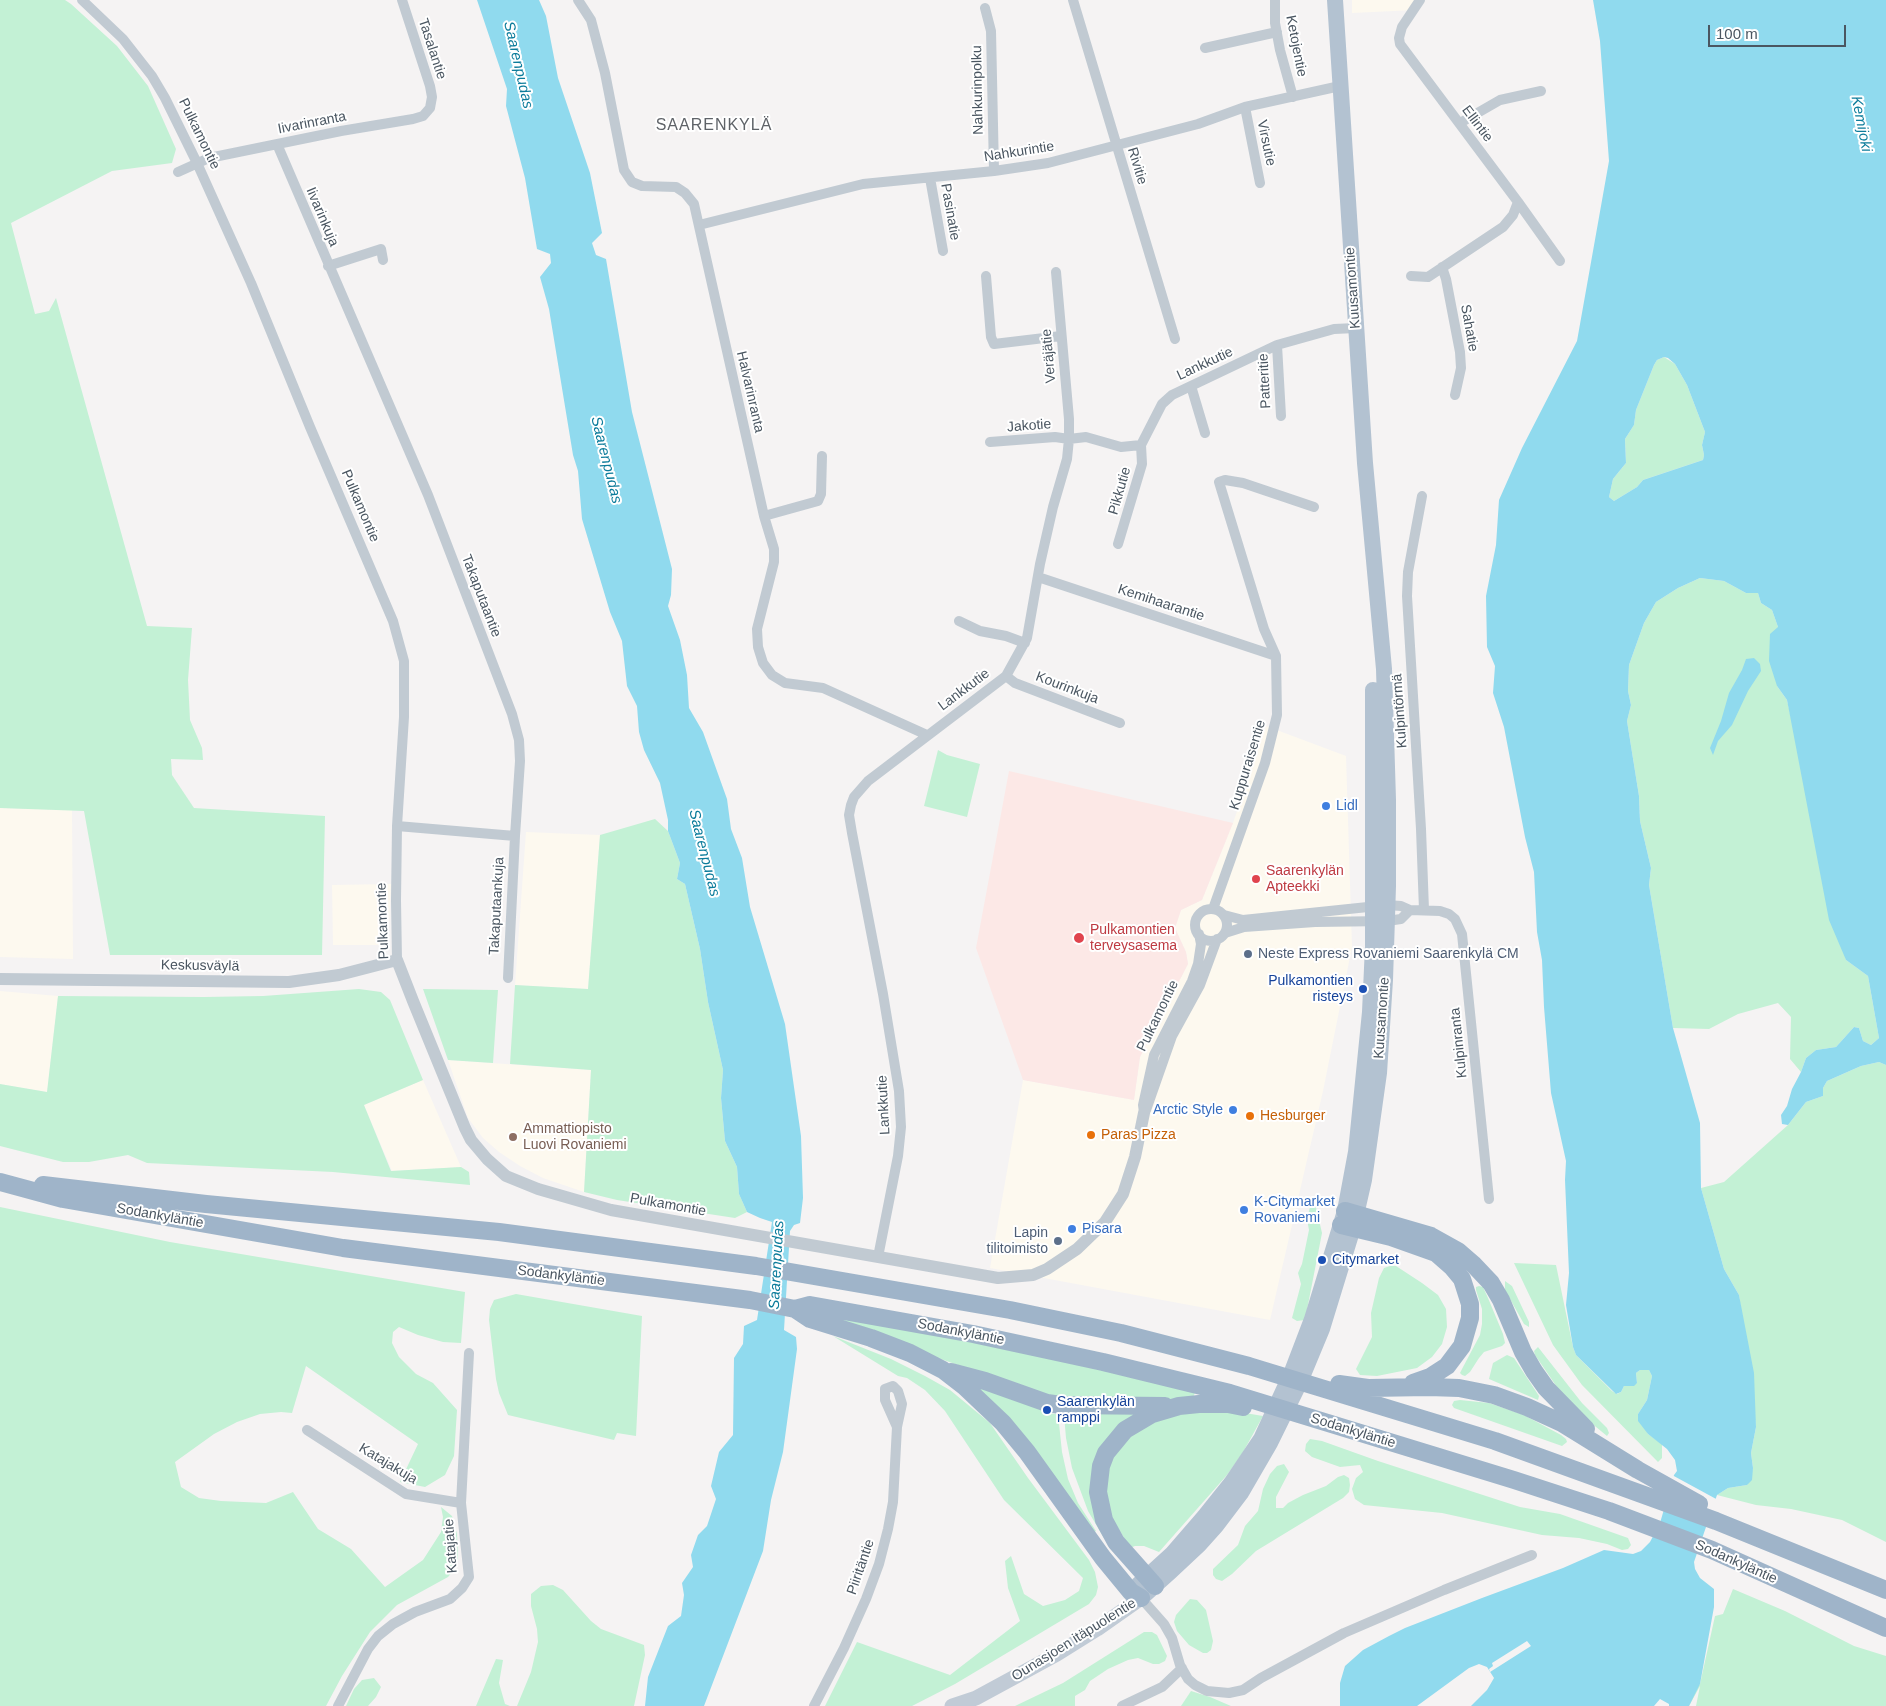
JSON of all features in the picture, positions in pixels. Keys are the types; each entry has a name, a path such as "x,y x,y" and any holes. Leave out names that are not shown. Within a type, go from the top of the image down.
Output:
{"highway":[{"name":"Sodankyläntie","path":"0,1181 206,1204 499,1232 799,1272 1067,1321 1180,1347 1249,1366 1654,1488"},
{"name":"Sodankyläntie","path":"0,1181 63,1199 343,1248 750,1300 795,1308 810,1305 973,1334 1129,1369 1230,1393 1514,1480 1638,1522 1712,1550 1886,1628"},
{"path":"1349,1220 1390,1237 1436,1252 1462,1279 1467,1292 1470,1304 1470,1318 1462,1346 1455,1357 1447,1366 1430,1377 1400,1387"},
{"path":"1349,1220 1431,1236 1458,1250 1491,1283 1501,1300 1523,1352 1546,1388 1608,1450 1654,1488 1694,1502 1718,1517 1727,1517 1737,1529 1886,1590"},
{"path":"795,1308 810,1319 892,1346 943,1370 986,1381 1047,1403 1060,1405 1179,1406 1210,1403 1246,1407 1260,1403"},
{"path":"943,1370 971,1392 1003,1423 1103,1558 1143,1588"},
{"path":"1318,1387 1330,1382 1368,1388 1460,1388 1494,1395 1562,1423 1608,1450"},
{"path":"1143,1588 1107,1526 1100,1505 1098,1492 1099,1477 1106,1453 1125,1430 1152,1414 1179,1406"}],"main road":[{"name":"Kuusamontie","path":"1266,1441 1312,1338 1321,1293 1364,1180 1378,1073 1380,913 1388,800 1384,669 1365,463 1334,0"},
{"name":"Ounasjoen itäpuolentie","path":"956,1704 970,1692 1056,1647 1143,1588 1216,1526 1241,1493 1266,1441"}],"street":[{"name":"Pulkamontie","path":"82,0 123,39 152,76 197,163 251,283 393,621 404,661 404,717 396,900 397,960 412,1001 471,1140 487,1159 506,1176 538,1189 611,1210 998,1278 1033,1275 1047,1269 1069,1255 1095,1232 1119,1202 1130,1176 1154,1055 1192,980 1198,964 1201,944 1199,934"},
{"name":"Tasalantie","path":"402,0 430,86 432,97 430,108"},
{"name":"Halvarinranta","path":"578,0 591,20 605,73 624,170 632,182 642,186 676,187 685,193 694,204 764,516 774,549 774,562 757,629 758,646 763,663 772,675 786,683 823,688 927,735"},
{"name":"Rivitie","path":"1073,0 1175,339"},
{"name":"Ketojentie","path":"1274,0 1277,32 1292,97"},
{"name":"Ellintie","path":"1420,0 1402,27 1399,38 1400,44 1560,261"},
{"name":"Nahkurinpolku","path":"985,8 991,31 994,171"},
{"path":"1205,48 1277,32"},
{"name":"Nahkurintie","path":"699,225 863,184 994,171 1048,163 1198,124 1244,107 1340,86"},
{"path":"1460,123 1500,100 1541,91"},
{"name":"Virsutie","path":"1244,107 1260,183"},
{"name":"Iivarinranta","path":"178,172 209,158 413,119 423,116 430,108"},
{"name":"Iivarinkuja","path":"277,144 328,266 381,249 384,260"},
{"name":"Pasinatie","path":"930,178 943,251"},
{"path":"1411,276 1428,277 1503,227 1513,215 1518,202"},
{"name":"Takaputaantie","path":"328,266 428,495 512,714 519,740 520,760 515,836"},
{"name":"Sahatie","path":"1442,267 1460,352 1461,368 1455,395"},
{"name":"Veräjätie","path":"1056,272 1069,419 1069,439"},
{"path":"986,276 990,337 994,344 1061,336"},
{"name":"Lankkutie","path":"1141,445 1162,404 1172,395 1278,345 1334,329 1356,328"},
{"name":"Patteritie","path":"1278,345 1281,416"},
{"path":"1191,386 1205,433"},
{"name":"Jakotie","path":"990,442 1055,437 1069,439"},
{"path":"1069,439 1086,437 1122,447 1141,445"},
{"name":"Lankkutie","path":"878,1257 898,1156 901,1127 899,1091 883,994 849,815 851,805 854,797 868,781 1006,676 1027,638 1053,506 1067,459 1069,439"},
{"name":"Pikkutie","path":"1118,544 1142,464 1141,445"},
{"path":"764,516 818,501 821,494 822,456"},
{"name":"Kuppuraisentie","path":"1213,909 1255,792 1277,715 1276,656 1264,629 1219,482 1225,480 1243,483 1314,507"},
{"name":"Kulpintörmä","path":"1422,496 1408,572 1407,596 1422,829 1424,910"},
{"name":"Kemihaarantie","path":"1038,577 1276,656"},
{"path":"959,621 980,631 1006,636 1025,643"},
{"name":"Kourinkuja","path":"1006,676 1015,683 1120,723"},
{"path":"398,826 515,836"},
{"name":"Takaputaankuja","path":"508,978 515,836"},
{"path":"1410,910 1401,919 1380,913 1324,913 1243,920 1224,915 1213,909 1206,910 1197,918 1196,926 1199,934 1207,940 1244,927 1339,921 1380,913 1401,906 1410,910 1424,910"},
{"name":"Kulpinranta","path":"1424,910 1440,911 1449,914 1455,919 1462,934 1489,1198"},
{"path":"1221,936 1227,924 1224,915"},
{"name":"Pulkamontie","path":"1144,1113 1149,1106 1158,1072 1172,1036 1200,985 1221,936"},
{"name":"Keskusväylä","path":"0,979 288,982 339,975 397,960"},
{"name":"Katajatie","path":"338,1706 368,1649 378,1636 393,1624 415,1612 450,1599 462,1588 469,1577 462,1503 469,1353"},
{"name":"Piiritäntie","path":"814,1706 844,1648 866,1599 878,1564 893,1502 897,1427"},
{"name":"Katajakuja","path":"307,1430 406,1494 462,1503"},
{"path":"1143,1588 1172,1638 1182,1668 1188,1679 1201,1688 1223,1693 1234,1693 1243,1690 1278,1668 1356,1628 1532,1555"},
{"path":"1122,1706 1162,1686 1182,1668"}],"shaded area":[{"path":"1352,0 1420,0 1415,10 1352,13"},
{"path":"1266,726 1346,756 1352,947 1323,1091 1270,1320 990,1268 1023,1080 1134,1100 1140,1057 1188,964 1186,952 1175,928 1181,910 1202,900 1233,823"},
{"name":"Pulkamontien terveysasema","path":"1009,771 1233,823 1202,900 1181,910 1175,928 1186,952 1188,964 1140,1057 1134,1100 1023,1080 976,948"},
{"path":"0,808 72,810 73,959 0,957"},
{"path":"526,832 600,835 588,989 515,985"},
{"path":"391,884 388,945 333,945 332,885"},
{"path":"0,991 58,996 47,1092 0,1084"},
{"path":"448,1060 591,1070 584,1192 543,1178 520,1166 499,1152 483,1138 468,1118"},
{"path":"423,1080 461,1167 392,1171 364,1105"}],"green space":[{"path":"0,0 65,0 71,4 117,46 148,86 176,149 172,163 112,171 11,223 35,314 49,311 56,298 147,626 192,628 188,680 190,720 202,748 203,760 171,759 172,775 194,808 325,816 322,955 110,955 84,811 0,808"},
{"path":"1664,357 1675,364 1687,385 1705,432 1702,445 1703,460 1643,480 1637,487 1614,501 1609,497 1613,479 1626,463 1625,439 1634,425 1636,410 1654,365 1657,360"},
{"path":"1700,578 1724,581 1746,593 1758,593 1761,603 1772,610 1778,627 1777,686 1787,700 1846,960 1868,976 1879,1038 1871,1045 1863,1041 1859,1028 1854,1027 1836,1047 1816,1050 1806,1058 1801,1072 1790,1059 1791,1017 1778,1003 1738,1014 1709,1029 1673,1028 1649,885 1651,868 1640,821 1639,796 1627,721 1631,705 1628,691 1629,665 1644,623 1656,602 1678,588"},
{"path":"938,750 947,755 980,764 967,817 924,806"},
{"path":"655,819 668,831 680,863 677,879 685,884 700,949 708,1002 723,1070 721,1098 725,1141 737,1167 739,1194 747,1212 735,1218 617,1200 584,1192 591,1070 510,1064 515,985 588,989 600,835"},
{"path":"359,989 381,992 390,1000 423,1080 364,1105 391,1171 461,1167 469,1172 470,1185 333,1172 147,1163 128,1155 89,1162 63,1162 0,1146 0,1084 47,1092 58,996 263,996"},
{"path":"423,989 498,990 493,1063 448,1060"},
{"path":"1879,1062 1886,1065 1886,1542 1842,1520 1791,1509 1756,1505 1717,1495 1728,1488 1747,1485 1753,1468 1751,1453 1756,1427 1739,1295 1724,1269 1701,1188 1724,1182 1788,1125 1806,1102 1823,1096 1823,1088 1827,1081 1861,1066"},
{"path":"1311,1203 1315,1203 1322,1233 1305,1320 1297,1321 1292,1318 1301,1284 1298,1273 1302,1264 1309,1230 1307,1219"},
{"path":"0,1207 170,1242 465,1292 461,1343 443,1342 399,1327 393,1332 392,1343 399,1357 416,1374 433,1383 457,1410 454,1456 445,1475 425,1487 400,1482 418,1444 306,1366 292,1413 260,1414 237,1422 214,1434 175,1462 181,1487 199,1498 266,1503 293,1492 318,1529 351,1549 385,1587 423,1560 441,1532 443,1517 441,1507 452,1516 457,1534 458,1557 456,1568 448,1577 397,1605 370,1632 342,1676 326,1706 0,1706"},
{"path":"1514,1263 1556,1265 1576,1355 1612,1391 1617,1394 1621,1392 1624,1386 1637,1383 1636,1373 1640,1370 1649,1370 1652,1376 1647,1400 1638,1414 1648,1434 1662,1444 1662,1458 1658,1462 1582,1385 1553,1345"},
{"path":"1396,1266 1438,1295 1446,1309 1447,1327 1442,1344 1432,1357 1417,1368 1377,1376 1360,1375 1356,1369 1372,1337 1371,1313 1379,1278 1384,1268"},
{"path":"1505,1281 1512,1286 1529,1322 1529,1327 1524,1324 1505,1290"},
{"path":"1476,1287 1483,1287 1505,1343 1502,1346 1484,1352 1465,1376 1460,1373 1480,1335 1482,1324 1482,1309 1476,1290"},
{"path":"516,1294 642,1316 636,1436 617,1433 614,1440 508,1415 499,1393 496,1379 489,1320 490,1309 494,1300"},
{"path":"827,1312 948,1334 1196,1390 1193,1398 1172,1400 1103,1401 1044,1395 826,1319"},
{"path":"833,1336 891,1359 925,1376 950,1390 990,1423 1089,1560 1095,1572 1098,1587 1096,1595 1089,1604 955,1684 912,1706 825,1706 857,1642 950,1675 1020,1621 1008,1588 1005,1561 1011,1556 1024,1594 1043,1606 1065,1600 1079,1591 1083,1578 1004,1500 945,1411 925,1390 907,1378 898,1376"},
{"path":"1538,1347 1582,1403 1607,1428 1609,1433 1607,1436 1590,1422 1559,1390 1535,1355 1534,1351"},
{"path":"1507,1355 1514,1358 1539,1396 1538,1400 1489,1379 1493,1363"},
{"path":"961,1378 1039,1406 1045,1413 1058,1414 1062,1452 1068,1479 1078,1503 1096,1531 1093,1533"},
{"path":"1454,1401 1489,1403 1524,1415 1561,1435 1567,1442 1562,1446 1454,1408 1452,1405"},
{"path":"1150,1408 1108,1440 1104,1538 1088,1511 1072,1468 1064,1415 1066,1412"},
{"path":"1239,1412 1263,1416 1242,1454 1227,1475 1159,1552 1144,1546 1130,1548 1106,1508 1108,1464 1126,1437 1168,1413"},
{"path":"1310,1439 1322,1441 1520,1507 1560,1514 1628,1538 1631,1545 1628,1549 1622,1550 1607,1544 1579,1538 1542,1535 1442,1513 1364,1505 1355,1499 1352,1489 1356,1478 1363,1472 1360,1465 1340,1467 1312,1457 1305,1451 1306,1444"},
{"path":"1284,1464 1289,1472 1276,1497 1276,1508 1283,1508 1288,1503 1326,1486 1344,1475 1349,1478 1349,1492 1343,1498 1256,1551 1222,1581 1216,1579 1213,1575 1213,1569 1238,1545 1245,1526 1258,1511 1263,1489 1270,1474 1277,1466"},
{"path":"553,1585 563,1590 591,1621 601,1629 644,1645 645,1655 634,1706 517,1706 531,1672 538,1642 531,1606 531,1594 541,1586"},
{"path":"1733,1589 1785,1611 1854,1646 1886,1656 1886,1706 1696,1706 1700,1686 1689,1706 1678,1706 1700,1684 1715,1616 1723,1614"},
{"path":"1190,1599 1197,1600 1206,1610 1213,1641 1211,1650 1207,1653 1203,1653 1189,1645 1177,1631 1174,1622 1176,1615"},
{"path":"1144,1632 1152,1632 1157,1635 1167,1656 1165,1661 1153,1664 1138,1658 1128,1660 1108,1669 1090,1681 1085,1690 1075,1696 1075,1706 1015,1706 1063,1683"},
{"path":"496,1659 503,1660 499,1683 505,1704 510,1706 476,1706"},
{"path":"374,1678 381,1687 376,1697 368,1706 346,1706 354,1689 362,1680"},
{"path":"1191,1691 1210,1697 1231,1706 1181,1706"}],"water":[{"name":"Saarenpudas","path":"477,0 539,0 546,16 558,78 590,173 602,233 592,243 596,255 606,259 632,412 672,569 671,595 668,606 680,640 687,675 689,708 703,732 727,799 731,829 742,858 750,907 785,1024 801,1136 803,1198 800,1223 794,1225 790,1231 784,1330 796,1337 797,1349 783,1452 771,1500 763,1551 704,1706 645,1706 648,1677 668,1626 681,1616 684,1595 682,1583 693,1567 691,1555 698,1535 707,1526 716,1499 711,1486 719,1452 733,1435 734,1358 743,1344 744,1326 757,1320 772,1222 747,1212 739,1194 737,1167 725,1141 721,1098 723,1070 708,1002 700,949 685,884 677,879 680,863 668,831 668,820 660,783 644,750 639,732 637,706 627,686 622,641 610,612 582,519 578,471 573,455 549,309 540,277 551,263 550,254 537,249 525,178 506,106 507,89"},
{"name":"Kemijoki","path":"1593,0 1886,0 1886,1065 1879,1062 1861,1066 1827,1081 1823,1088 1823,1096 1806,1102 1788,1125 1782,1124 1781,1115 1787,1106 1792,1089 1806,1058 1816,1050 1836,1047 1854,1027 1859,1028 1863,1041 1871,1045 1879,1038 1868,976 1846,960 1829,920 1787,700 1777,686 1769,661 1770,634 1778,627 1772,610 1761,603 1758,593 1746,593 1724,581 1700,578 1678,588 1656,602 1644,623 1629,665 1628,691 1631,705 1627,721 1639,796 1640,821 1651,868 1649,885 1673,1028 1700,1123 1701,1188 1724,1269 1739,1295 1754,1373 1756,1427 1751,1453 1752,1480 1747,1485 1728,1488 1717,1495 1694,1562 1695,1569 1700,1578 1714,1589 1714,1607 1700,1684 1689,1706 1669,1706 1669,1704 1660,1699 1654,1706 1471,1706 1487,1690 1494,1678 1487,1667 1479,1664 1469,1668 1417,1706 1340,1706 1340,1683 1345,1666 1363,1650 1389,1636 1604,1550 1633,1554 1641,1551 1650,1542 1660,1523 1674,1475 1677,1471 1675,1460 1667,1449 1648,1434 1638,1421 1638,1414 1647,1400 1652,1376 1649,1370 1640,1370 1636,1373 1637,1383 1634,1386 1624,1386 1621,1392 1616,1394 1576,1355 1573,1347 1566,1305 1569,1273 1565,1180 1566,1161 1551,1093 1542,960 1537,932 1534,872 1525,837 1504,727 1493,693 1495,666 1487,647 1486,596 1496,545 1499,500 1522,448 1577,341 1609,161 1600,41","holes":["1664,357 1675,364 1687,385 1705,432 1702,445 1703,460 1643,480 1637,487 1614,501 1609,497 1613,479 1626,463 1625,439 1634,425 1636,410 1654,365 1657,360"]},
{"path":"1754,658 1760,664 1761,671 1748,691 1732,725 1718,741 1713,755 1710,748 1721,721 1729,693 1746,659"}],"pier":[{"path":"1672,1475 1718,1500 1709,1526 1661,1508"},
{"path":"1527,1641 1531,1646 1490,1672 1489,1669 1493,1666 1492,1663"}],"place":[{"name":"Lidl","path":"1326,806"},
{"name":"Saarenkylän Apteekki","path":"1256,879"},
{"name":"Pulkamontien terveysasema","path":"1079,938"},
{"name":"Neste Express Rovaniemi Saarenkylä CM","path":"1248,954"},
{"name":"Pulkamontien risteys","path":"1363,989"},
{"name":"Arctic Style","path":"1233,1110"},
{"name":"Hesburger","path":"1250,1116"},
{"name":"Paras Pizza","path":"1091,1135"},
{"name":"Ammattiopisto Luovi Rovaniemi","path":"513,1137"},
{"name":"K-Citymarket Rovaniemi","path":"1244,1210"},
{"name":"Pisara","path":"1072,1229"},
{"name":"Lapin tilitoimisto","path":"1058,1241"},
{"name":"Citymarket","path":"1322,1260"},
{"name":"Saarenkylän ramppi","path":"1047,1410"}],"district":[{"name":"SAARENKYLÄ","path":"714,126"}]}
